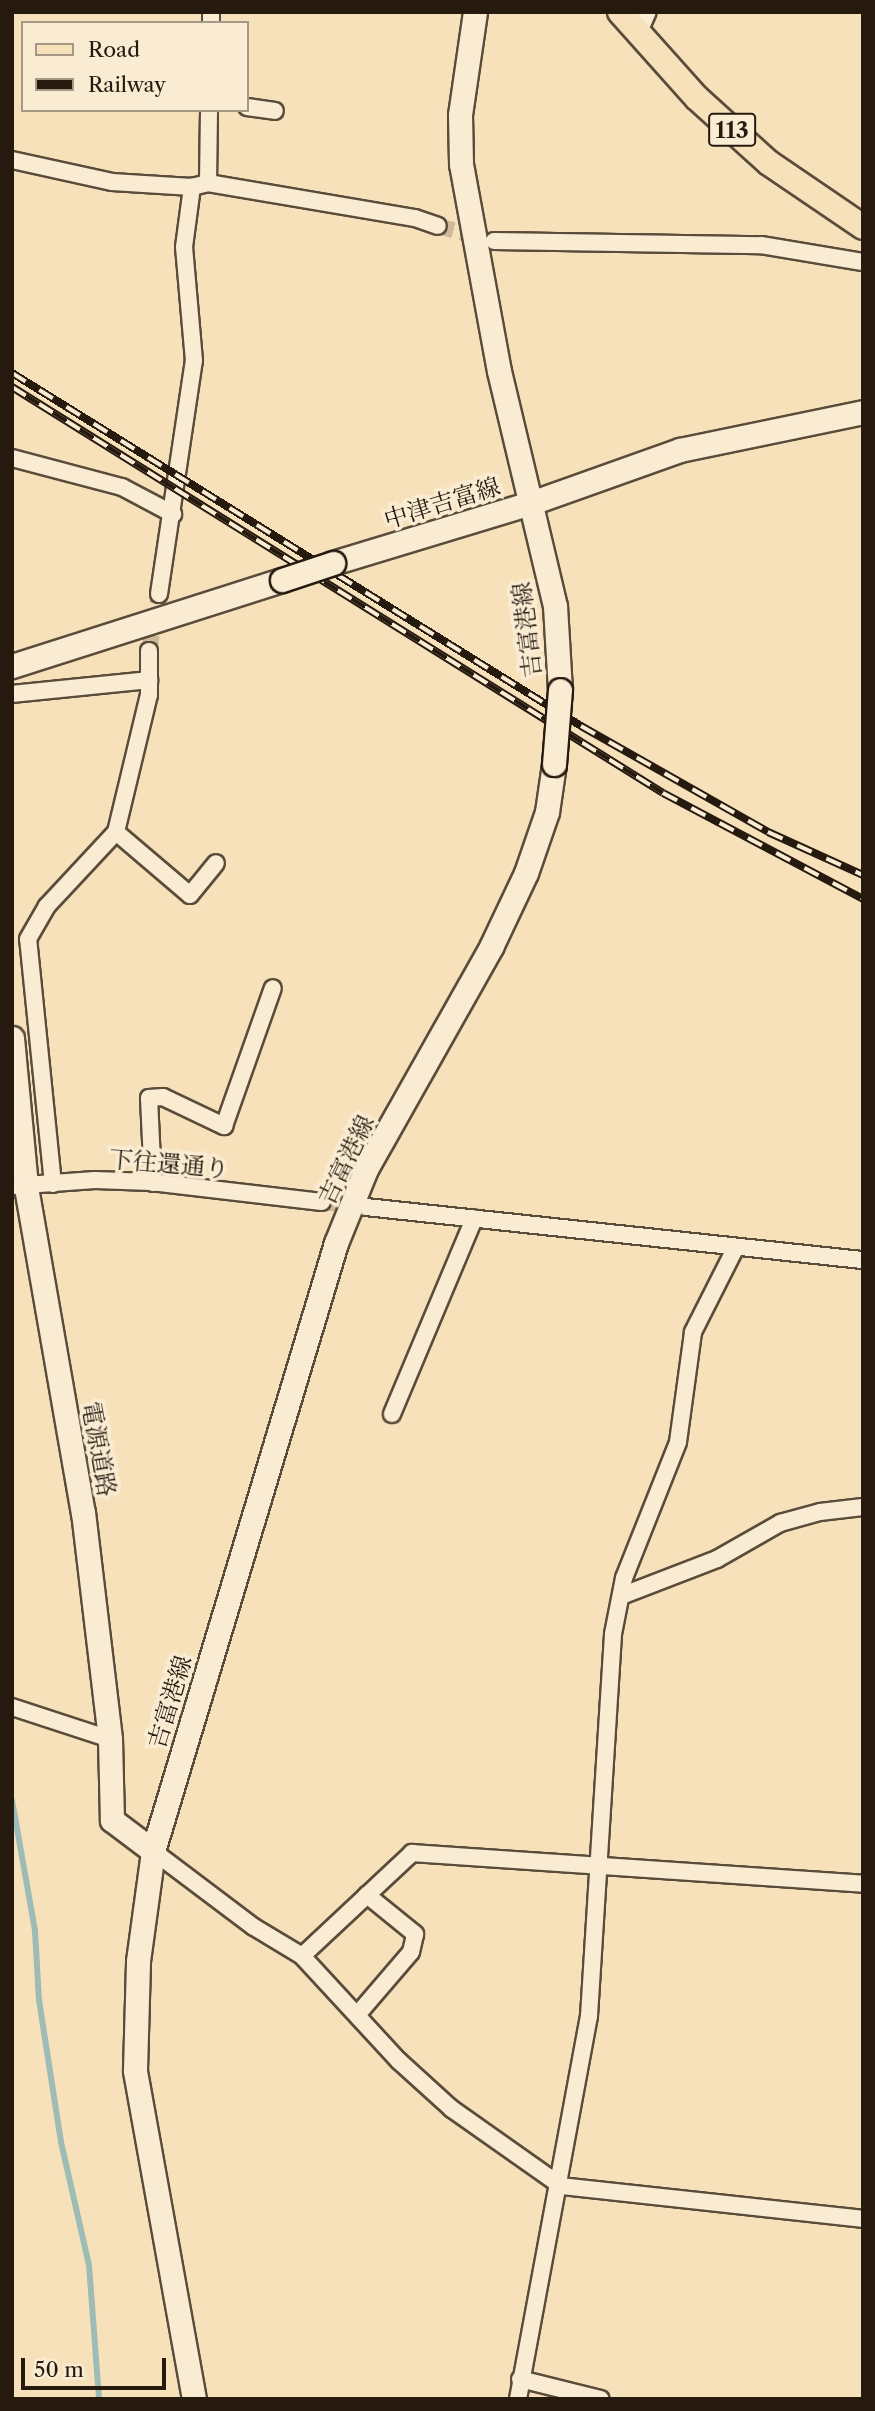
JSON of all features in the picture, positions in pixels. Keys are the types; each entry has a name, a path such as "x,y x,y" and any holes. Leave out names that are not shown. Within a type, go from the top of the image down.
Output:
{"main road":[{"name":"中津吉富線","path":"12,666 531,503 499,371 461,164 460,115 475,12"},
{"name":"113","path":"620,12 643,23 697,98 769,163 863,227"},
{"path":"531,503 680,450 863,412"},
{"name":"吉富港線","path":"194,2399 135,2070 139,1950 152,1851 336,1243 366,1169 491,947 526,873 547,812 560,691 555,606 531,503"},
{"name":"電源道路","path":"12,1038 19,1186 83,1512 110,1739 112,1820 152,1851"}],"street":[{"path":"248,107 275,111"},
{"path":"159,594 194,360 184,247 200,185 209,112"},
{"path":"12,160 112,182 200,185 415,218 438,226"},
{"path":"494,241 761,245 863,262"},
{"path":"12,458 122,487 173,514"},
{"path":"53,1184 28,939 47,906 116,832 128,793 149,680 149,651"},
{"path":"12,694 149,680"},
{"path":"116,832 190,895 216,863"},
{"path":"153,1183 149,1098 163,1097 224,1126 273,988"},
{"name":"下往還通り","path":"19,1186 95,1180 153,1183 322,1202"},
{"path":"366,1207 863,1261"},
{"path":"392,1414 474,1219"},
{"path":"518,2399 561,2186 589,2016 613,1634 621,1595 678,1441 693,1332 735,1249"},
{"path":"621,1595 717,1559 779,1523 820,1511 863,1507"},
{"path":"12,1707 110,1739"},
{"path":"152,1851 254,1927 302,1956 452,2109 561,2186 863,2219"},
{"path":"302,1956 412,1853 863,1884"},
{"path":"357,2015 411,1952 415,1934 367,1895"},
{"path":"520,2379 601,2399"}],"waterway":[{"path":"12,1800 35,1931 39,2000 61,2142 89,2265 99,2399"}],"tunnel":[{"path":"438,226 482,238"},
{"path":"149,651 159,594"},
{"path":"322,1202 360,1206"}],"railway":[{"path":"12,373 581,726 768,832 863,875"},
{"path":"12,387 663,793 863,899"}]}
